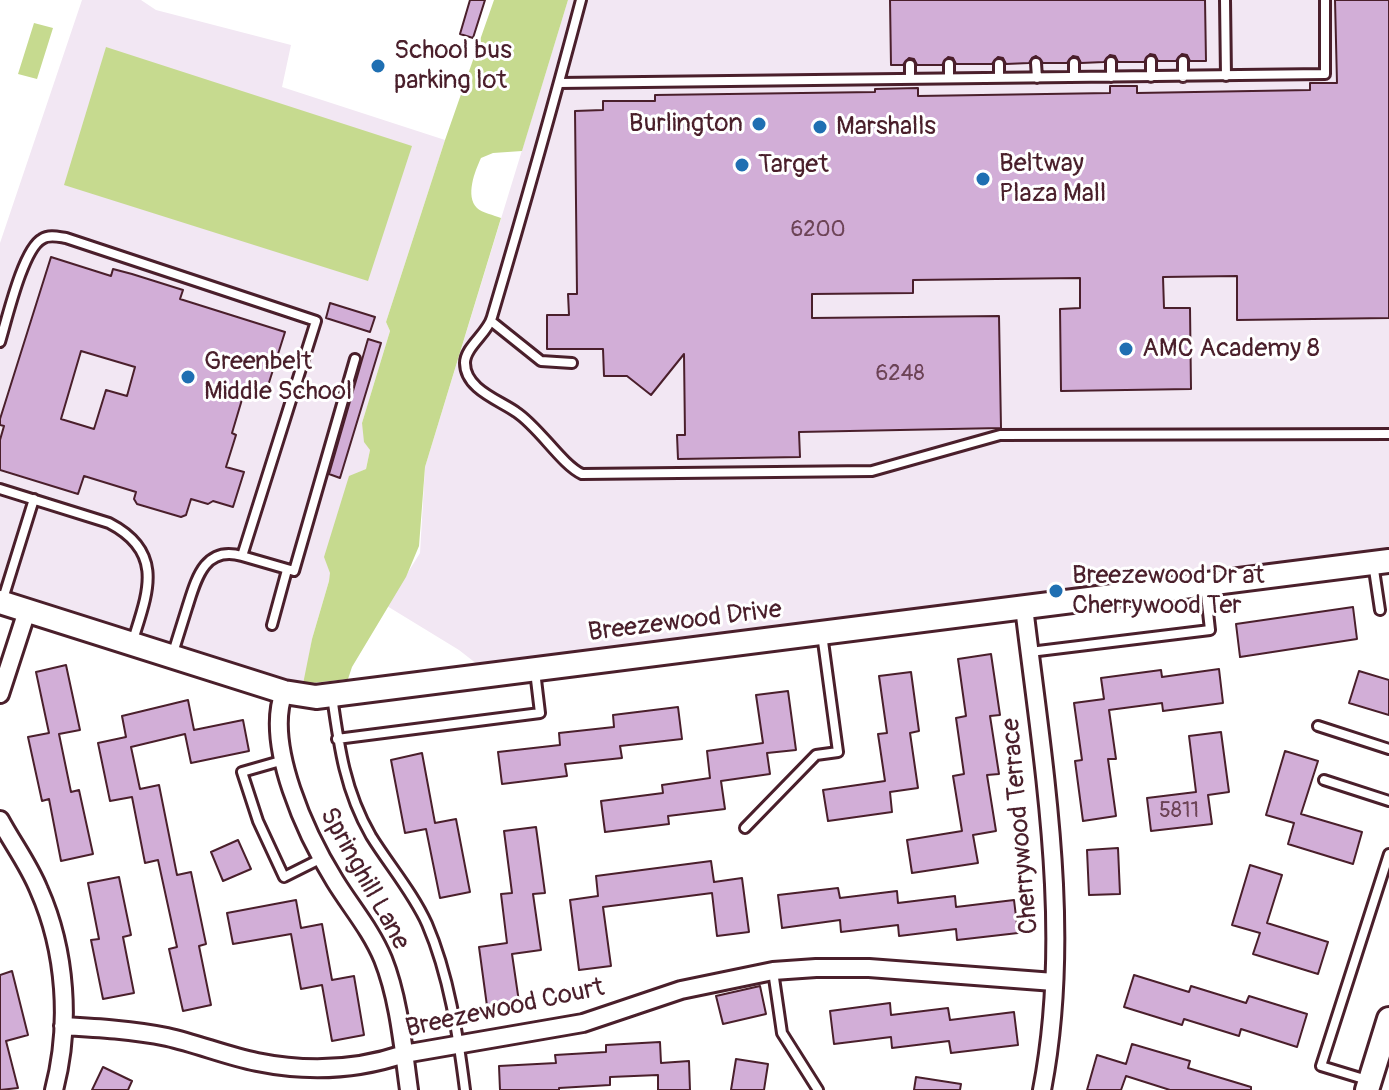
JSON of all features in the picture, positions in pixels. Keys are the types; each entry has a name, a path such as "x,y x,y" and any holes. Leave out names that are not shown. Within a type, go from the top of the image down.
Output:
{"street":[{"name":"Breezewood Drive","path":"1,603 302,697 332,696 1381,562"},
{"name":"Cherrywood Terrace","path":"1024,607 1054,866 1054,982 1042,1090"},
{"path":"0,694 27,611"},
{"name":"Springhill Lane","path":"284,692 278,716 285,760 301,814 322,858 379,950 391,986 409,1090"},
{"path":"2,829 33,876 47,911 61,974 63,1026 54,1090"},
{"name":"Breezewood Court","path":"63,1026 156,1035 256,1062 326,1068 382,1062 404,1054 583,1023 681,990 773,971 869,968 1054,982"},
{"path":"1369,1086 1389,1019"}],"lane":[{"path":"581,0 491,321 467,356 465,364 469,377 479,389 536,427 573,470 582,474 872,471 1000,435 1389,434"},
{"path":"1225,0 1226,76"},
{"path":"559,83 1325,74 1325,0"},
{"path":"1151,61 1151,77"},
{"path":"1183,61 1183,77"},
{"path":"1111,62 1111,77"},
{"path":"1036,63 1037,78"},
{"path":"1074,63 1074,77"},
{"path":"949,64 949,78"},
{"path":"999,64 999,78"},
{"path":"910,65 910,79"},
{"path":"0,342 29,253 47,236 66,238 316,321 242,556"},
{"path":"491,321 541,361 572,363"},
{"path":"171,656 200,570 220,556 233,553 294,571 355,359"},
{"path":"0,489 109,523 124,530 142,551 149,576 132,644"},
{"path":"1,603 34,499"},
{"path":"1380,610 1381,562"},
{"path":"272,625 287,570"},
{"path":"1029,652 1210,630 1205,584"},
{"path":"745,828 816,755 838,752 822,633"},
{"path":"337,739 540,713 535,669"},
{"path":"332,696 344,773 356,807 425,919 433,939 444,974 465,1090"},
{"path":"1318,726 1389,749"},
{"path":"285,760 242,772 258,821 284,877 322,858"},
{"path":"1324,780 1389,801"},
{"path":"1369,1086 1321,1066 1389,854"},
{"path":"773,971 782,1033 818,1090"}],"shaded area":[{"name":"Greenbelt Middle School","path":"82,0 141,0 156,10 291,45 282,87 445,140 386,322 390,331 362,423 370,450 366,469 349,477 302,697 0,602 0,243"},
{"path":"568,0 1389,0 1389,561 491,675 459,650 387,606 420,553 425,467"}],"green space":[{"path":"494,0 568,0 522,151 493,153 481,158 474,176 471,190 473,203 482,211 501,218 425,467 419,546 406,577 352,667 348,679 303,684 329,581 330,573 324,557 349,476 366,469 370,450 364,442 362,423 390,331 386,322"},
{"path":"34,23 53,28 37,79 18,74"},
{"path":"106,47 412,146 368,281 64,185"}],"building":[{"path":"470,0 485,0 473,38 460,34"},
{"path":"890,0 1205,0 1206,61 1190,61 1187,55 1182,54 1176,61 1158,61 1155,55 1150,54 1144,62 1118,62 1115,56 1110,55 1104,62 1081,63 1078,57 1073,56 1067,63 1043,63 1036,56 1029,63 1006,64 1003,58 998,57 992,64 956,64 953,58 948,57 942,65 917,65 914,59 909,58 903,65 891,65"},
{"name":"Beltway Plaza Mall","path":"1335,0 1389,0 1389,318 1237,320 1237,276 1163,277 1164,308 1190,308 1191,389 1061,391 1060,309 1080,308 1080,278 913,280 913,293 812,294 812,318 999,316 1001,428 799,432 800,457 678,459 677,435 685,435 684,354 651,395 627,376 604,376 603,349 547,349 547,315 569,315 568,294 577,294 575,111 603,110 603,101 655,101 655,95 875,92 875,89 918,88 918,96 1110,93 1110,86 1137,86 1137,93 1310,90 1310,83 1337,83"},
{"name":"Greenbelt Middle School","path":"51,257 111,276 113,269 183,290 180,299 285,332 266,392 246,386 232,433 236,435 226,467 244,472 233,507 191,499 186,515 181,517 137,504 134,499 136,492 84,476 78,494 0,470 0,440 4,426 0,425","holes":["81,351 135,367 127,396 106,390 94,429 61,419"]},
{"path":"330,303 375,317 370,332 326,318"},
{"path":"368,339 381,343 340,478 329,474"},
{"path":"1353,607 1357,639 1240,657 1236,624"},
{"path":"991,654 1000,715 990,716 999,774 987,775 996,831 973,835 978,863 912,873 907,840 962,831 953,776 964,774 956,718 966,716 958,659"},
{"path":"66,665 80,730 59,734 71,792 79,790 93,854 61,861 49,799 42,801 28,737 49,733 36,672"},
{"path":"1219,669 1223,703 1163,711 1162,703 1109,710 1116,759 1108,759 1116,816 1083,821 1075,761 1082,760 1074,703 1104,699 1101,678 1161,670 1162,677"},
{"path":"1359,671 1389,680 1389,715 1349,703"},
{"path":"911,672 919,731 910,733 918,788 890,792 892,812 828,821 823,790 885,781 878,734 887,733 879,676"},
{"path":"788,691 796,750 767,753 770,774 721,781 725,809 668,816 669,824 605,832 601,801 663,793 662,785 710,778 707,751 763,743 756,695"},
{"path":"188,700 194,730 243,720 249,751 191,763 185,734 131,747 140,789 159,785 177,875 191,872 206,944 199,946 211,1005 183,1011 169,949 177,947 158,860 145,863 132,797 110,801 98,743 126,737 122,716"},
{"path":"678,707 682,739 620,746 622,758 565,764 567,776 502,784 498,752 560,745 559,733 614,727 613,715"},
{"path":"1221,732 1229,792 1208,795 1212,824 1151,831 1147,798 1196,792 1189,736"},
{"path":"1285,751 1318,761 1301,814 1362,832 1353,864 1288,844 1294,823 1266,815"},
{"path":"422,753 435,823 456,819 470,892 440,898 426,829 405,833 391,760"},
{"path":"536,827 545,893 533,894 541,950 512,954 519,1002 487,1006 479,947 507,943 501,894 512,893 504,831"},
{"path":"238,840 251,869 223,881 211,852"},
{"path":"1118,848 1120,894 1089,895 1087,850"},
{"path":"711,861 714,882 742,878 749,932 717,936 712,893 603,907 611,966 579,970 570,900 598,896 596,876"},
{"path":"1250,865 1282,875 1267,923 1328,942 1318,974 1253,954 1260,933 1232,925"},
{"path":"119,877 131,935 123,937 134,993 103,999 91,940 99,939 88,883"},
{"path":"838,888 840,898 897,891 898,903 955,896 956,907 1014,900 1018,933 957,940 956,929 899,936 898,925 841,932 840,920 782,928 778,895"},
{"path":"296,900 301,928 322,924 332,980 354,976 364,1035 332,1041 322,985 301,989 291,934 233,944 227,913"},
{"path":"12,971 28,1035 6,1041 18,1088 0,1090 0,975"},
{"path":"1134,975 1189,992 1191,986 1246,1003 1249,996 1307,1014 1297,1047 1241,1029 1239,1036 1184,1019 1182,1025 1124,1007"},
{"path":"760,986 766,1014 723,1024 716,996"},
{"path":"890,1003 891,1015 948,1008 950,1020 1014,1012 1018,1045 951,1053 949,1041 892,1048 891,1037 834,1044 830,1011"},
{"path":"660,1042 661,1063 689,1061 690,1090 658,1090 658,1075 610,1077 610,1085 559,1090 500,1090 499,1066 556,1063 555,1055 606,1052 606,1045"},
{"path":"1132,1044 1190,1061 1188,1068 1251,1087 1251,1090 1170,1090 1126,1076 1121,1090 1087,1090 1097,1055 1126,1064"},
{"path":"736,1059 768,1064 764,1090 731,1090"},
{"path":"103,1067 132,1081 128,1090 92,1090"},
{"path":"916,1077 961,1084 960,1090 914,1090"}],"place":[{"name":"School bus parking lot","path":"378,66"},
{"name":"Burlington","path":"759,124"},
{"name":"Marshalls","path":"820,127"},
{"name":"Target","path":"742,165"},
{"name":"Beltway Plaza Mall","path":"983,179"},
{"name":"AMC Academy 8","path":"1126,349"},
{"name":"Greenbelt Middle School","path":"188,377"},
{"name":"Breezewood Dr at Cherrywood Ter","path":"1056,591"}]}
